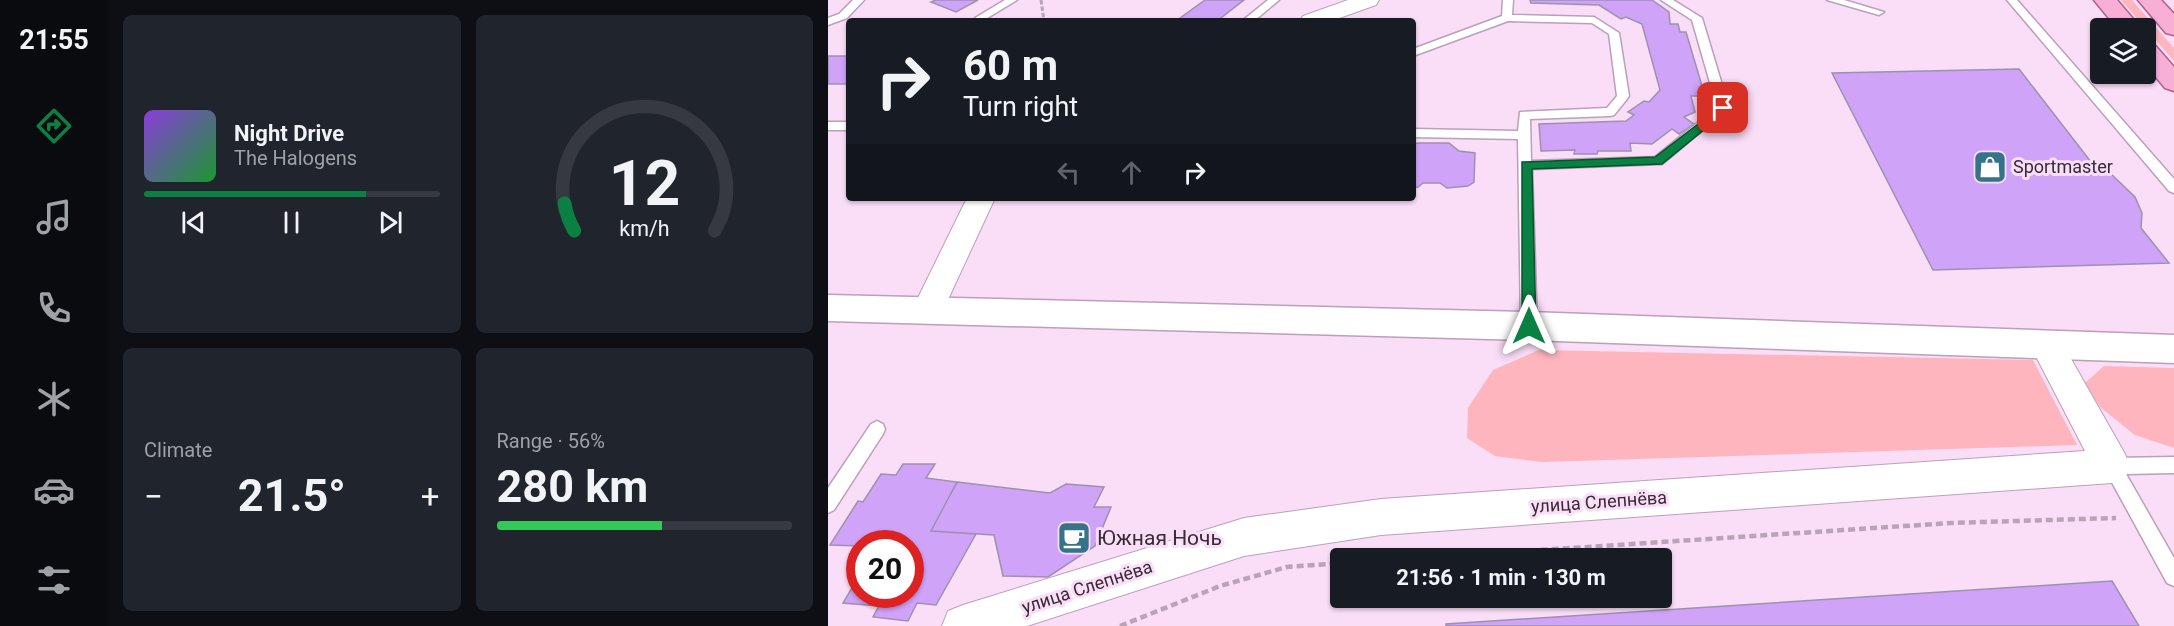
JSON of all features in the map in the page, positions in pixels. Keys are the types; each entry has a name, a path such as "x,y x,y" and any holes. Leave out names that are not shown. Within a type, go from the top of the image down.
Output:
{"main road":[{"path":"2105,0 2120,18"},
{"path":"2149,0 2174,28"},
{"path":"2156,61 2174,82"}],"street":[{"path":"1319,18 1368,0"},
{"path":"927,310 980,201"},
{"path":"828,308 1529,326 2174,349"},
{"path":"2046,345 2112,466"},
{"name":"улица Слепнёва","path":"968,625 1244,537 1381,517 2112,466"}],"lane":[{"path":"828,22 843,16 859,0"},
{"path":"980,18 1012,0"},
{"path":"1251,18 1274,0"},
{"path":"1507,18 1508,0"},
{"path":"1526,165 1658,161 1723,108 1697,18 1666,0"},
{"path":"1833,0 1879,12"},
{"path":"2012,0 2174,188"},
{"path":"1416,52 1507,18 1594,20 1614,33 1623,96 1610,112 1524,115 1529,326"},
{"path":"828,126 846,126"},
{"path":"1416,133 1525,135"},
{"path":"828,504 877,429"},
{"path":"2174,465 2112,466 2174,576"}],"path":[{"path":"1041,0 1044,18"},
{"path":"1571,548 1950,523 2140,517"},
{"path":"1120,626 1220,586 1287,567 1330,564"}],"shaded area":[{"path":"2121,0 2132,0 2148,18 2137,18"},
{"path":"2156,27 2174,48 2174,61 2156,40"},
{"path":"1539,350 2033,360 2077,445 1542,462 1495,456 1467,438 1468,408 1493,370"},
{"path":"2104,366 2174,368 2174,448 2135,435 2100,407 2085,383"}],"building":[{"path":"978,0 956,12 931,2"},
{"path":"1205,0 1244,0 1221,18 1180,18"},
{"path":"1530,0 1652,0 1669,12 1670,24 1678,24 1680,32 1686,32 1705,96 1691,96 1695,112 1684,117 1694,124 1679,134 1672,129 1652,144 1630,143 1631,151 1574,154 1575,150 1541,151 1539,124 1626,121 1634,115 1628,112 1644,101 1649,102 1660,90 1642,24 1626,17 1621,19 1599,5 1531,3"},
{"path":"828,56 846,56 846,84 828,84"},
{"name":"Sportmaster","path":"2019,69 2091,162 2109,172 2135,197 2142,213 2141,228 2169,263 1933,270 1832,73"},
{"path":"1449,143 1459,151 1475,153 1474,182 1468,186 1447,188 1440,183 1423,183 1416,187 1416,144"},
{"path":"903,464 935,464 926,478 957,482 931,531 976,534 936,605 924,604 924,530 846,530 846,546 830,545 858,501 863,502 881,474 896,475"},
{"path":"957,482 1050,493 1066,484 1104,487 1094,507 1111,507 1095,546 1048,577 1003,576 994,535 931,531"},
{"path":"2112,581 2139,626 1446,626 1446,624"},
{"path":"878,608 914,608 908,621 873,617"}],"place":[{"name":"Sportmaster","path":"1990,167"},
{"name":"Южная Ночь","path":"1074,538"}],"route":[{"path":"1529,326 1526,165 1658,161 1723,108"}]}
